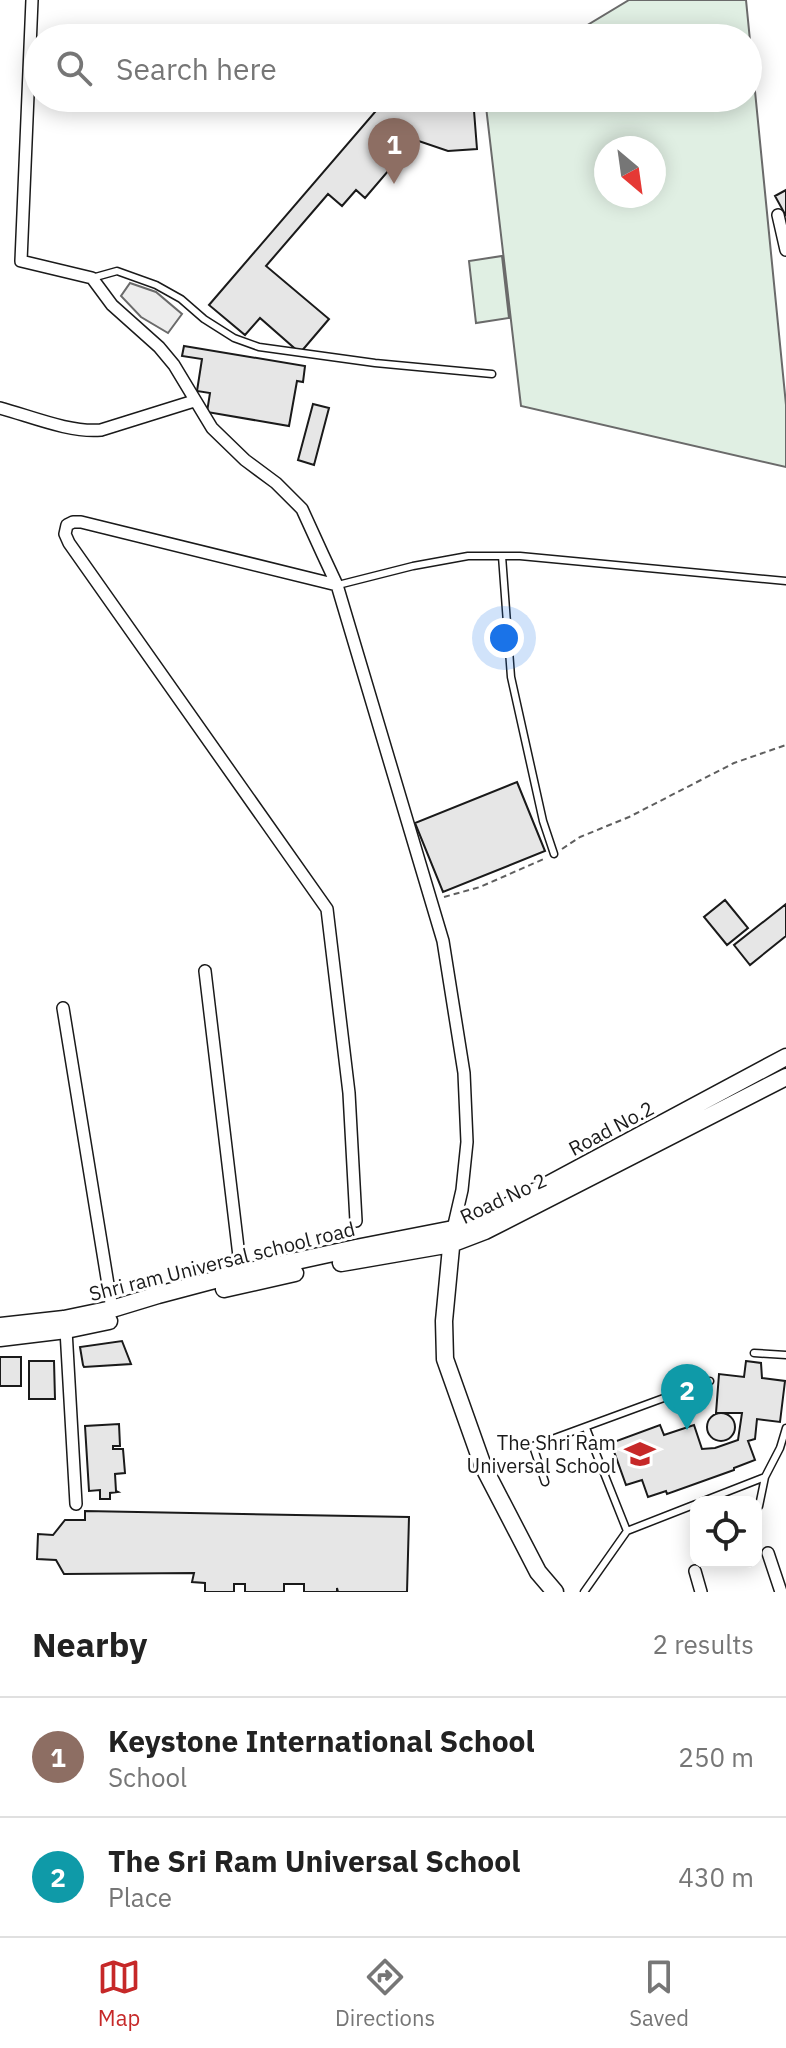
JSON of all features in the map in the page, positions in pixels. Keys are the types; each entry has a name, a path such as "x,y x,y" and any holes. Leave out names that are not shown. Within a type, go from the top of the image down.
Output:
{"street":[{"path":"31,24 32,0"},
{"path":"27,112 21,261 92,278 112,305 159,347 174,365 212,428 302,509 337,585 443,941 464,1073 467,1142 462,1190 452,1237 444,1321 445,1359 483,1466 538,1572 555,1592"},
{"path":"778,215 786,250"},
{"path":"0,408 91,431 194,401"},
{"path":"337,585 81,522 73,522 65,529 69,543 327,909 349,1093 356,1221"},
{"path":"205,971 241,1273"},
{"path":"63,1008 112,1309"},
{"name":"Road No.2","path":"452,1237 786,1057"},
{"name":"Road No 2","path":"452,1237 485,1231 786,1077"},
{"name":"Shri ram Universal school road","path":"0,1326 64,1319 112,1309 241,1273 356,1248 452,1237"},
{"name":"Shri ram Universal school road","path":"0,1338 115,1320 161,1305 452,1237"},
{"path":"66,1330 76,1504"},
{"path":"768,1553 781,1592"},
{"path":"695,1571 701,1592"}],"lane":[{"path":"92,278 117,271 156,285 181,299 204,319 234,338 259,347 359,362 492,374"},
{"path":"337,585 468,556 520,556 786,581"},
{"path":"502,556 511,677 543,821 554,854"},
{"path":"754,1353 786,1355"},
{"path":"545,1482 533,1446 710,1381"},
{"path":"586,1428 627,1531"},
{"path":"761,1496 765,1477 786,1428"},
{"path":"717,1496 765,1477"},
{"path":"584,1592 627,1531 690,1507"}],"path":[{"path":"432,900 480,887 554,854 580,837 629,817 721,770 786,745"}],"green space":[{"path":"629,0 746,0 748,24 589,24"},
{"path":"487,112 757,112 786,405 786,467 521,406"},
{"path":"502,256 509,318 476,323 469,261"}],"shaded area":[{"path":"130,283 156,292 182,314 168,333 141,317 121,296"}],"building":[{"path":"375,112 474,112 477,149 448,151 395,133 392,137 407,149 365,198 356,190 342,206 328,194 266,266 329,319 300,353 260,318 245,335 209,305"},
{"path":"786,190 786,216 775,196"},
{"path":"184,346 305,366 303,382 297,381 289,426 207,412 210,393 197,391 202,359 182,356"},
{"path":"313,404 329,408 314,465 298,460"},
{"path":"517,782 545,851 443,892 415,823"},
{"path":"725,900 748,928 727,945 704,917"},
{"path":"786,904 786,936 750,965 734,945"},
{"path":"122,1341 131,1364 84,1367 80,1347"},
{"path":"0,1357 21,1357 21,1386 0,1386"},
{"path":"29,1361 54,1361 55,1399 29,1399"},
{"path":"746,1361 761,1363 762,1378 785,1381 780,1422 757,1419 755,1439 748,1441 755,1460 667,1494 666,1491 648,1497 642,1480 626,1485 611,1443 660,1425 664,1435 694,1425 702,1449 738,1440 742,1413 716,1413 719,1374 744,1377"},
{"path":"721,1413 731,1417 735,1427 731,1437 721,1441 711,1437 707,1427 711,1417"},
{"path":"119,1424 120,1446 113,1446 113,1449 123,1449 125,1473 115,1474 118,1492 110,1493 110,1499 100,1499 100,1490 89,1491 85,1426"},
{"path":"85,1511 409,1517 407,1592 338,1592 337,1588 337,1592 304,1592 304,1584 284,1584 284,1592 245,1592 245,1584 234,1584 234,1592 205,1592 205,1583 192,1582 194,1573 64,1574 56,1560 37,1559 38,1534 53,1535 65,1520 85,1520"}],"place":[{"name":"Keystone International School","path":"394,184"},
{"name":"The Sri Ram Universal School","path":"687,1430"},
{"name":"The Shri Ram Universal School","path":"640,1454"}]}
